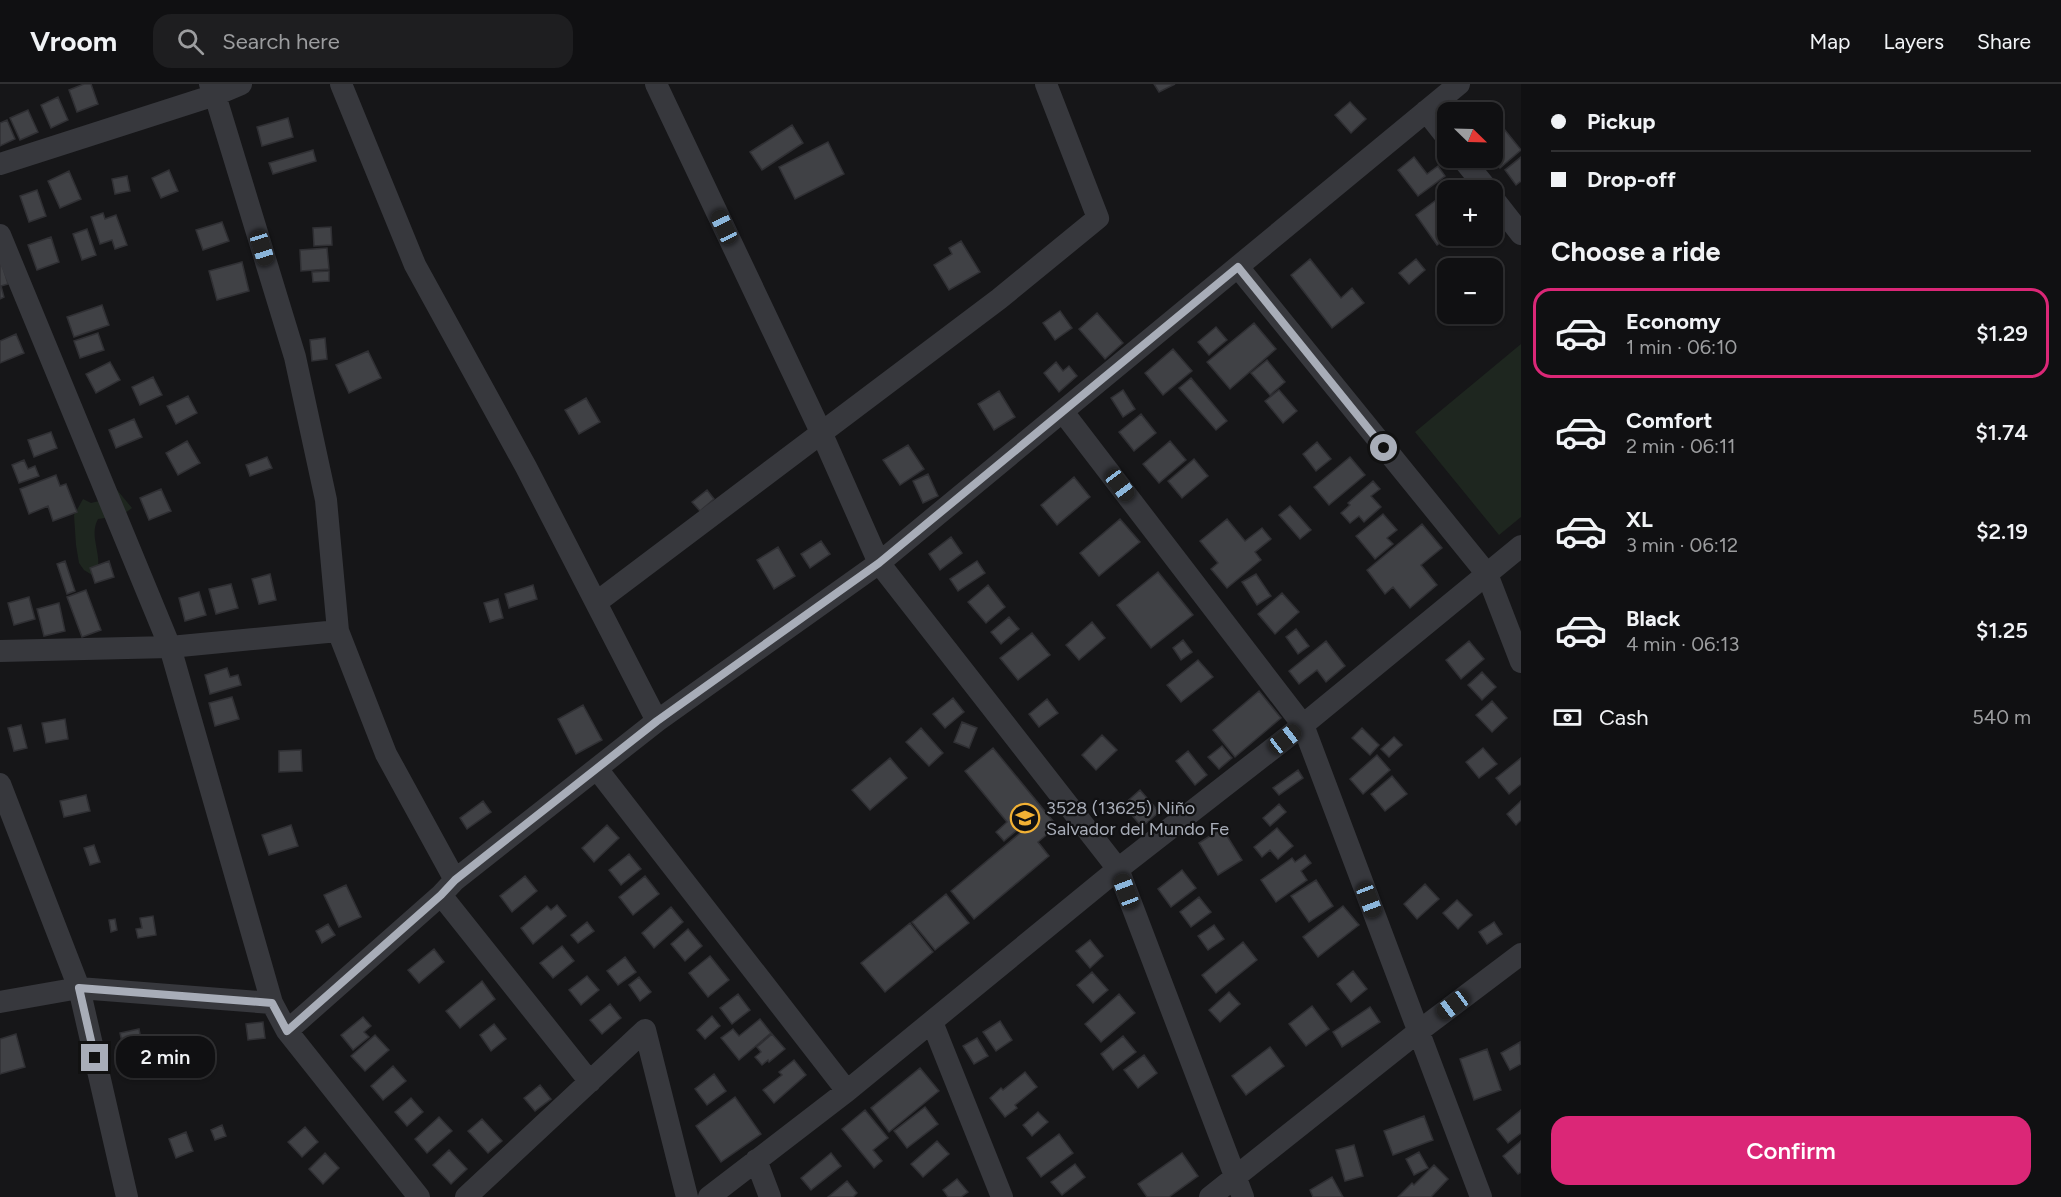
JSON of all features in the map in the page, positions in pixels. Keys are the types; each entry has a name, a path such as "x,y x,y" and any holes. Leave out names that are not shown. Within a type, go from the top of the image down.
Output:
{"street":[{"path":"0,164 212,89 241,84"},
{"path":"341,84 415,265 526,467 657,721"},
{"path":"656,84 821,432 879,563 1118,869 1240,1187"},
{"path":"597,602 999,299 1098,218 1046,84"},
{"path":"287,1031 448,888 657,721 879,563 1459,84"},
{"path":"212,89 295,357 326,500 338,631 386,754 448,888 590,1082"},
{"path":"1426,111 1437,124"},
{"path":"1470,168 1480,180"},
{"path":"1503,211 1521,234"},
{"path":"0,235 170,647 272,1003 287,1031 419,1197"},
{"path":"1238,267 1487,574 1521,662"},
{"path":"1063,412 1303,725 1481,1197"},
{"path":"709,1197 847,1091 1118,869 1303,725 1521,546"},
{"path":"0,651 170,647 338,631"},
{"path":"597,769 847,1091"},
{"path":"0,784 79,988 127,1197"},
{"path":"1210,1197 1240,1187 1419,1031 1521,954"},
{"path":"0,1002 79,988 272,1003"},
{"path":"932,1022 1002,1197"},
{"path":"466,1197 645,1030 687,1197"},
{"path":"756,1160 770,1197"}],"shaded area":[{"path":"1521,344 1521,517 1499,535 1415,432"},
{"path":"108,479 132,508 121,516 98,519 95,533 98,567 96,574 92,575 79,563 74,515 83,499 91,503 99,501"}],"building":[{"path":"84,84 91,84 98,104 77,112 69,90"},
{"path":"1154,84 1175,84 1159,92"},
{"path":"58,97 68,120 51,128 41,105"},
{"path":"1350,102 1366,119 1351,133 1335,115"},
{"path":"28,110 38,132 20,140 10,118"},
{"path":"288,118 293,137 262,146 257,127"},
{"path":"7,120 15,139 0,146 0,123"},
{"path":"792,125 803,143 762,170 750,152"},
{"path":"1503,128 1521,150 1503,165"},
{"path":"828,142 844,174 795,199 779,167"},
{"path":"313,150 316,161 273,174 269,163"},
{"path":"1414,157 1427,174 1437,167 1445,176 1418,196 1398,170"},
{"path":"1521,157 1521,181 1516,185 1505,170"},
{"path":"169,170 178,191 161,198 152,178"},
{"path":"69,171 81,199 60,208 48,181"},
{"path":"127,176 130,191 115,194 112,179"},
{"path":"37,190 46,216 29,222 20,196"},
{"path":"1437,199 1437,245 1416,215"},
{"path":"103,213 105,219 116,215 127,245 115,249 112,240 100,244 91,217"},
{"path":"222,222 229,241 203,250 196,230"},
{"path":"331,227 332,245 314,246 313,228"},
{"path":"87,229 96,255 82,260 73,234"},
{"path":"51,237 59,262 37,270 28,245"},
{"path":"961,241 980,272 949,290 934,265 952,254 949,248"},
{"path":"327,248 329,269 301,271 300,250"},
{"path":"0,257 8,284 1,286 4,297 0,299"},
{"path":"1310,259 1341,298 1352,288 1364,303 1332,328 1291,275"},
{"path":"1416,259 1425,270 1409,284 1399,273"},
{"path":"242,262 249,291 217,300 209,271"},
{"path":"329,271 329,281 313,282 312,272"},
{"path":"102,305 109,325 74,337 67,317"},
{"path":"1060,311 1072,328 1055,340 1043,323"},
{"path":"1097,313 1123,343 1105,359 1079,329"},
{"path":"1254,323 1276,349 1230,389 1207,362"},
{"path":"1216,327 1227,340 1209,355 1198,342"},
{"path":"98,333 104,350 80,358 74,341"},
{"path":"16,334 24,353 0,363 0,341"},
{"path":"325,338 327,359 312,361 310,340"},
{"path":"1173,349 1192,371 1163,395 1145,373"},
{"path":"368,351 381,378 349,393 336,365"},
{"path":"1267,360 1285,382 1270,395 1251,373"},
{"path":"110,362 120,380 96,393 86,374"},
{"path":"1056,362 1063,371 1069,366 1077,376 1059,392 1044,373"},
{"path":"153,377 162,395 140,405 132,387"},
{"path":"1191,378 1227,421 1216,430 1179,388"},
{"path":"1123,390 1135,409 1123,417 1111,398"},
{"path":"1279,390 1297,411 1283,423 1265,401"},
{"path":"999,391 1015,417 994,430 978,404"},
{"path":"188,396 197,413 176,424 167,406"},
{"path":"586,398 600,422 579,434 565,410"},
{"path":"1141,414 1156,433 1134,451 1119,432"},
{"path":"134,419 142,437 116,448 109,430"},
{"path":"51,432 57,448 34,457 28,440"},
{"path":"187,441 200,463 178,475 166,453"},
{"path":"1170,441 1186,460 1159,483 1143,464"},
{"path":"1317,442 1331,459 1316,471 1303,454"},
{"path":"908,445 924,469 900,485 883,460"},
{"path":"267,457 272,468 250,476 246,465"},
{"path":"1350,457 1365,475 1329,505 1314,487"},
{"path":"1194,459 1208,476 1182,498 1168,481"},
{"path":"24,460 28,469 35,466 39,476 19,483 12,465"},
{"path":"928,474 938,496 923,503 913,481"},
{"path":"56,475 60,486 66,484 77,512 53,521 48,506 29,514 20,489"},
{"path":"1074,477 1090,497 1057,525 1041,505"},
{"path":"1373,481 1380,489 1371,496 1381,507 1364,522 1359,516 1350,523 1341,513 1350,505 1348,503"},
{"path":"161,489 171,511 149,520 140,498"},
{"path":"707,490 714,499 700,511 692,502"},
{"path":"1290,506 1311,530 1300,539 1279,515"},
{"path":"1383,514 1397,530 1387,538 1393,544 1375,559 1356,536"},
{"path":"1120,519 1140,542 1099,576 1080,553"},
{"path":"1227,519 1245,541 1262,528 1271,539 1255,552 1261,560 1227,588 1211,569 1218,563 1200,541"},
{"path":"1422,524 1442,548 1421,565 1437,585 1410,608 1393,587 1385,594 1367,570"},
{"path":"951,537 962,553 940,570 929,554"},
{"path":"821,541 830,554 810,568 801,554"},
{"path":"778,547 795,576 774,589 757,560"},
{"path":"65,561 75,591 67,594 57,564"},
{"path":"109,561 114,577 95,583 90,568"},
{"path":"977,561 985,573 958,591 950,579"},
{"path":"1158,572 1193,615 1151,648 1117,605"},
{"path":"270,574 276,600 259,604 252,579"},
{"path":"1256,574 1271,596 1257,605 1242,582"},
{"path":"231,584 238,608 216,614 209,589"},
{"path":"533,585 537,599 509,608 505,594"},
{"path":"988,585 1005,607 986,623 968,602"},
{"path":"86,590 101,630 82,637 67,597"},
{"path":"199,592 206,615 185,621 179,598"},
{"path":"1282,593 1299,612 1275,634 1258,614"},
{"path":"29,597 35,619 14,625 8,603"},
{"path":"498,599 503,618 490,622 484,603"},
{"path":"59,603 65,631 44,636 37,609"},
{"path":"1009,617 1019,629 1001,644 991,632"},
{"path":"1092,622 1105,638 1079,660 1066,645"},
{"path":"1296,629 1309,646 1298,654 1286,637"},
{"path":"1032,633 1050,655 1018,680 1000,658"},
{"path":"1183,640 1192,652 1181,660 1173,648"},
{"path":"1326,641 1345,666 1326,682 1317,670 1299,684 1289,671"},
{"path":"1469,641 1484,659 1461,679 1446,660"},
{"path":"1198,660 1213,677 1181,702 1167,685"},
{"path":"227,668 230,677 238,675 241,685 210,694 205,675"},
{"path":"1482,672 1496,687 1482,700 1468,685"},
{"path":"1259,691 1281,718 1235,757 1213,730"},
{"path":"232,697 239,719 215,726 209,703"},
{"path":"953,698 964,712 945,728 933,714"},
{"path":"1047,699 1058,713 1039,727 1029,714"},
{"path":"1492,701 1507,718 1492,732 1476,715"},
{"path":"583,705 602,740 576,754 558,719"},
{"path":"65,719 68,739 46,743 42,723"},
{"path":"962,722 977,728 969,748 954,742"},
{"path":"21,725 27,748 14,751 8,728"},
{"path":"921,728 943,753 929,766 906,742"},
{"path":"1362,728 1379,745 1370,755 1352,738"},
{"path":"1102,735 1117,750 1096,770 1082,755"},
{"path":"1394,737 1402,745 1389,757 1381,749"},
{"path":"1222,746 1232,758 1219,769 1208,757"},
{"path":"993,748 1057,826 1038,842 1049,856 974,919 951,891 1026,828 1023,825 1004,841 996,832 1007,822 965,771"},
{"path":"1483,748 1497,764 1479,778 1466,762"},
{"path":"301,750 302,771 279,772 279,751"},
{"path":"1188,751 1207,775 1195,785 1176,761"},
{"path":"1377,755 1390,770 1363,794 1350,779"},
{"path":"890,758 907,778 870,810 852,790"},
{"path":"1521,758 1521,784 1509,794 1496,778"},
{"path":"1298,770 1303,778 1279,795 1273,788"},
{"path":"1392,776 1407,794 1385,811 1371,794"},
{"path":"1140,790 1159,812 1142,827 1123,805"},
{"path":"86,795 90,811 64,817 60,801"},
{"path":"483,801 491,812 467,829 460,818"},
{"path":"1521,801 1521,820 1516,825 1507,814"},
{"path":"1279,804 1286,812 1270,826 1263,818"},
{"path":"291,825 298,846 269,855 262,835"},
{"path":"607,825 619,838 594,862 582,848"},
{"path":"1222,828 1242,860 1218,875 1199,843"},
{"path":"1277,828 1293,846 1278,859 1270,850 1262,857 1254,847"},
{"path":"94,845 100,862 90,865 84,848"},
{"path":"629,854 641,869 621,885 609,870"},
{"path":"1305,855 1311,863 1301,871 1307,880 1276,902 1261,880 1292,858 1295,862"},
{"path":"1182,870 1196,888 1171,907 1158,889"},
{"path":"525,876 537,891 512,912 500,896"},
{"path":"645,876 659,894 633,915 619,897"},
{"path":"1316,880 1333,906 1309,922 1291,896"},
{"path":"1425,884 1439,899 1417,919 1404,904"},
{"path":"346,885 361,917 339,927 324,895"},
{"path":"946,894 969,923 935,950 912,922"},
{"path":"1199,897 1211,912 1191,927 1180,912"},
{"path":"1457,900 1472,915 1458,929 1443,913"},
{"path":"557,905 566,916 533,944 521,928 547,906 551,910"},
{"path":"1343,906 1359,925 1318,957 1303,937"},
{"path":"671,907 683,922 654,948 642,933"},
{"path":"153,916 156,935 138,938 136,929 142,928 140,918"},
{"path":"115,919 117,930 111,932 109,920"},
{"path":"587,922 594,931 578,943 571,935"},
{"path":"1494,922 1502,934 1487,944 1479,932"},
{"path":"910,923 933,952 885,992 861,963"},
{"path":"328,924 335,935 322,943 316,931"},
{"path":"1214,925 1224,939 1208,950 1198,936"},
{"path":"688,929 702,946 685,961 671,944"},
{"path":"1090,940 1103,956 1090,968 1076,951"},
{"path":"1243,942 1257,960 1216,993 1202,975"},
{"path":"562,946 574,961 553,978 540,963"},
{"path":"434,949 444,962 419,983 408,970"},
{"path":"710,956 729,980 708,997 689,973"},
{"path":"625,957 636,972 618,985 607,971"},
{"path":"1353,971 1367,989 1351,1002 1337,984"},
{"path":"1092,972 1108,990 1093,1003 1077,985"},
{"path":"587,976 599,990 581,1005 569,990"},
{"path":"639,977 651,992 640,1001 629,985"},
{"path":"482,981 495,999 460,1028 446,1011"},
{"path":"1229,992 1240,1004 1220,1022 1209,1010"},
{"path":"738,994 750,1010 732,1024 720,1008"},
{"path":"1119,994 1135,1013 1101,1042 1085,1024"},
{"path":"610,1004 621,1018 602,1034 590,1020"},
{"path":"1312,1006 1329,1029 1306,1046 1289,1024"},
{"path":"1370,1007 1380,1022 1342,1047 1333,1032"},
{"path":"712,1016 720,1026 705,1039 697,1030"},
{"path":"363,1017 371,1026 364,1032 369,1037 353,1050 341,1035"},
{"path":"760,1019 771,1033 739,1060 721,1038 733,1029 739,1036"},
{"path":"1000,1021 1012,1040 996,1051 983,1032"},
{"path":"263,1022 265,1038 248,1040 246,1024"},
{"path":"494,1024 506,1039 491,1051 480,1035"},
{"path":"139,1029 141,1039 122,1042 120,1033"},
{"path":"16,1034 25,1067 0,1074 0,1039"},
{"path":"772,1034 785,1049 762,1065 755,1057 761,1052 757,1047"},
{"path":"170,1035 175,1056 166,1059 161,1037"},
{"path":"375,1035 389,1050 365,1071 351,1056"},
{"path":"1123,1036 1136,1052 1113,1070 1101,1054"},
{"path":"977,1038 988,1056 974,1064 963,1046"},
{"path":"1520,1042 1521,1064 1510,1070 1501,1053"},
{"path":"1270,1047 1284,1066 1246,1095 1232,1076"},
{"path":"1487,1049 1501,1090 1474,1100 1460,1059"},
{"path":"130,1055 133,1065 122,1068 119,1058"},
{"path":"1144,1055 1157,1073 1138,1088 1124,1070"},
{"path":"794,1060 806,1075 774,1103 763,1090 782,1075 779,1072"},
{"path":"393,1066 406,1081 383,1100 371,1086"},
{"path":"920,1068 939,1091 889,1132 871,1108"},
{"path":"1025,1072 1037,1087 1015,1105 1017,1108 1005,1117 990,1098"},
{"path":"714,1074 726,1091 707,1105 695,1089"},
{"path":"540,1085 551,1099 535,1111 524,1098"},
{"path":"735,1097 761,1134 721,1162 696,1126"},
{"path":"411,1098 423,1112 407,1126 395,1112"},
{"path":"925,1107 938,1124 907,1148 894,1131"},
{"path":"865,1110 888,1138 873,1150 882,1161 874,1168 842,1129"},
{"path":"1521,1110 1521,1133 1508,1143 1497,1129"},
{"path":"1038,1112 1048,1122 1032,1136 1023,1125"},
{"path":"1424,1116 1433,1140 1393,1155 1384,1131"},
{"path":"439,1117 452,1131 427,1153 415,1139"},
{"path":"482,1119 502,1141 488,1153 468,1131"},
{"path":"222,1125 226,1136 215,1140 211,1130"},
{"path":"305,1127 318,1142 302,1157 288,1142"},
{"path":"186,1132 193,1151 176,1158 169,1139"},
{"path":"1059,1134 1073,1153 1041,1177 1027,1158"},
{"path":"937,1141 949,1154 923,1177 911,1164"},
{"path":"1521,1141 1521,1172 1518,1174 1503,1156"},
{"path":"1354,1145 1363,1176 1345,1181 1336,1150"},
{"path":"449,1150 467,1169 451,1184 433,1165"},
{"path":"1419,1152 1428,1168 1414,1175 1406,1159"},
{"path":"325,1153 339,1168 323,1184 309,1169"},
{"path":"831,1153 841,1166 811,1190 801,1178"},
{"path":"1182,1153 1198,1176 1169,1197 1147,1197 1138,1184"},
{"path":"1075,1164 1085,1177 1062,1195 1051,1182"},
{"path":"1434,1165 1448,1179 1431,1197 1398,1197 1412,1183 1414,1185"},
{"path":"1332,1177 1343,1197 1313,1197 1310,1190"},
{"path":"957,1179 968,1192 961,1197 948,1197 943,1190"},
{"path":"847,1181 857,1193 853,1197 828,1197"}],"place":[{"name":"3528 (13625) Niño Salvador del Mundo Fe","path":"1025,818"}],"route":[{"path":"95,1058 79,988 272,1003 287,1031 455,880 657,721 879,563 1238,267 1384,448"}]}
